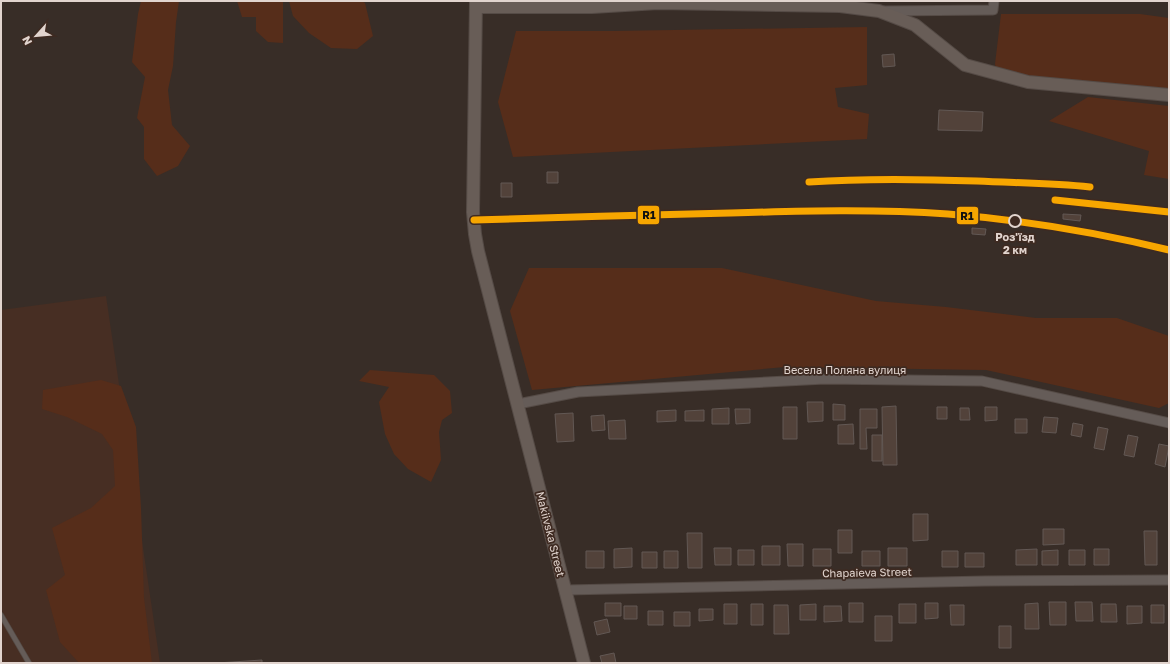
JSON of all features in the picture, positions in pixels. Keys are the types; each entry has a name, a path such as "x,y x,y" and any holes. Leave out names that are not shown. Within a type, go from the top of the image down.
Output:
{"main road":[{"path":"477,4 658,3 840,6 879,11 915,24 965,65 1028,82 1169,95"},
{"name":"Makiivska Street","path":"477,4 473,212 475,234 584,663"}],"street":[{"path":"879,11 993,10 994,1"},
{"name":"Весела Поляна вулиця","path":"518,404 578,392 826,378 982,381 1169,424"},
{"name":"Chapaieva Street","path":"566,590 1169,580"}],"lane":[{"path":"1,615 29,663"}],"shaded area":[{"path":"141,1 179,1 173,66 168,90 172,125 190,146 178,166 157,176 144,159 144,127 137,118 145,77 132,62"},
{"path":"237,1 283,1 283,43 268,42 256,31 256,17 242,17"},
{"path":"289,1 362,1 365,3 373,36 357,49 331,48 309,33 293,16"},
{"path":"1001,14 1140,14 1169,18 1169,89 1028,82 997,74 995,64"},
{"path":"867,27 867,85 835,88 838,107 869,114 867,139 513,157 498,102 516,31"},
{"path":"1088,97 1169,106 1169,179 1144,175 1149,151 1049,121"},
{"path":"529,268 722,268 876,301 946,307 1036,318 1117,318 1169,336 1169,403 1159,408 986,370 785,367 532,390 510,311"},
{"path":"106,296 160,663 1,663 1,310"},
{"path":"370,370 434,375 450,391 452,413 442,420 439,432 441,460 431,482 408,469 394,454 385,434 379,402 389,387 359,381"},
{"path":"101,380 121,386 136,427 141,508 144,598 152,663 79,663 60,642 46,590 65,575 52,528 91,508 115,486 113,450 102,434 67,417 42,409 43,390"}],"building":[{"path":"894,54 895,66 883,67 882,55"},
{"path":"939,110 983,112 982,131 938,130"},
{"path":"547,172 558,172 558,183 547,183"},
{"path":"501,183 512,183 512,197 501,197"},
{"path":"1063,214 1081,215 1080,221 1063,219"},
{"path":"972,228 986,229 985,235 972,234"},
{"path":"807,402 823,402 823,421 808,422"},
{"path":"833,404 845,405 845,420 833,420"},
{"path":"896,406 897,465 883,465 882,407"},
{"path":"783,407 797,407 797,439 783,439"},
{"path":"937,407 947,407 947,419 937,419"},
{"path":"985,407 997,407 997,420 985,421"},
{"path":"729,408 729,424 712,424 712,409"},
{"path":"960,408 969,408 970,420 960,420"},
{"path":"735,409 750,409 750,423 736,424"},
{"path":"860,409 877,409 877,428 866,428 867,449 860,449"},
{"path":"676,410 676,421 657,422 657,411"},
{"path":"704,410 704,421 685,421 685,411"},
{"path":"573,413 574,441 557,442 555,414"},
{"path":"604,415 605,430 592,431 591,416"},
{"path":"1044,417 1058,418 1056,433 1042,432"},
{"path":"1015,419 1027,419 1027,433 1015,433"},
{"path":"625,420 626,439 609,439 608,421"},
{"path":"1073,423 1083,425 1081,437 1071,435"},
{"path":"853,424 854,444 838,444 838,425"},
{"path":"1098,427 1108,429 1104,450 1094,448"},
{"path":"872,435 882,435 882,461 872,461"},
{"path":"1128,435 1138,437 1134,457 1124,455"},
{"path":"1159,444 1169,446 1165,467 1155,464"},
{"path":"913,514 928,514 928,540 913,541"},
{"path":"1043,529 1064,529 1064,544 1043,545"},
{"path":"838,530 852,530 852,553 838,553"},
{"path":"1144,531 1157,531 1157,565 1145,565"},
{"path":"687,533 702,533 702,568 688,568"},
{"path":"787,544 803,544 803,566 788,566"},
{"path":"762,546 780,546 780,565 762,565"},
{"path":"632,548 632,567 614,568 614,549"},
{"path":"714,548 731,548 731,565 715,565"},
{"path":"888,548 907,548 907,566 888,566"},
{"path":"813,549 831,549 831,566 813,566"},
{"path":"1037,549 1037,565 1016,565 1016,550"},
{"path":"1094,549 1109,549 1109,565 1094,565"},
{"path":"738,550 754,550 754,565 738,565"},
{"path":"1058,550 1058,565 1042,565 1042,551"},
{"path":"1069,550 1085,550 1085,565 1069,565"},
{"path":"586,551 604,551 604,568 586,568"},
{"path":"664,551 678,551 678,568 664,568"},
{"path":"862,551 880,551 880,566 862,566"},
{"path":"942,551 958,551 958,567 942,567"},
{"path":"642,552 657,552 657,568 642,568"},
{"path":"965,553 984,553 984,567 965,567"},
{"path":"1049,602 1066,602 1066,625 1050,625"},
{"path":"1075,602 1092,602 1093,621 1076,621"},
{"path":"605,603 621,603 621,616 605,616"},
{"path":"849,603 863,603 863,622 849,622"},
{"path":"925,603 938,603 938,618 925,619"},
{"path":"1038,603 1039,629 1025,629 1025,604"},
{"path":"724,604 737,604 737,624 724,624"},
{"path":"751,604 763,604 763,625 751,625"},
{"path":"816,604 816,620 800,620 800,605"},
{"path":"899,604 916,604 916,623 899,623"},
{"path":"1101,604 1116,604 1117,622 1101,622"},
{"path":"774,605 788,605 789,634 774,634"},
{"path":"950,605 964,605 964,625 951,625"},
{"path":"1151,605 1164,605 1164,623 1151,623"},
{"path":"624,606 637,606 637,619 624,619"},
{"path":"824,606 841,606 842,621 824,622"},
{"path":"1127,606 1142,606 1142,623 1127,624"},
{"path":"699,609 713,609 713,620 699,621"},
{"path":"648,611 663,611 663,625 648,625"},
{"path":"674,612 690,612 690,626 674,626"},
{"path":"875,616 892,616 892,641 875,641"},
{"path":"607,619 610,632 597,635 594,622"},
{"path":"999,626 1011,626 1011,648 999,648"},
{"path":"614,653 616,663 602,663 600,656"},
{"path":"262,660 262,663 217,663"}],"transit line":[{"name":"R1","path":"809,182 872,179 935,180 1090,187"},
{"name":"R1","path":"1055,200 1169,212"},
{"name":"R1","path":"474,220 812,211 921,212 1031,223 1087,232 1169,250"}],"place":[{"name":"Роз'їзд 2 км","path":"1015,221"}]}
